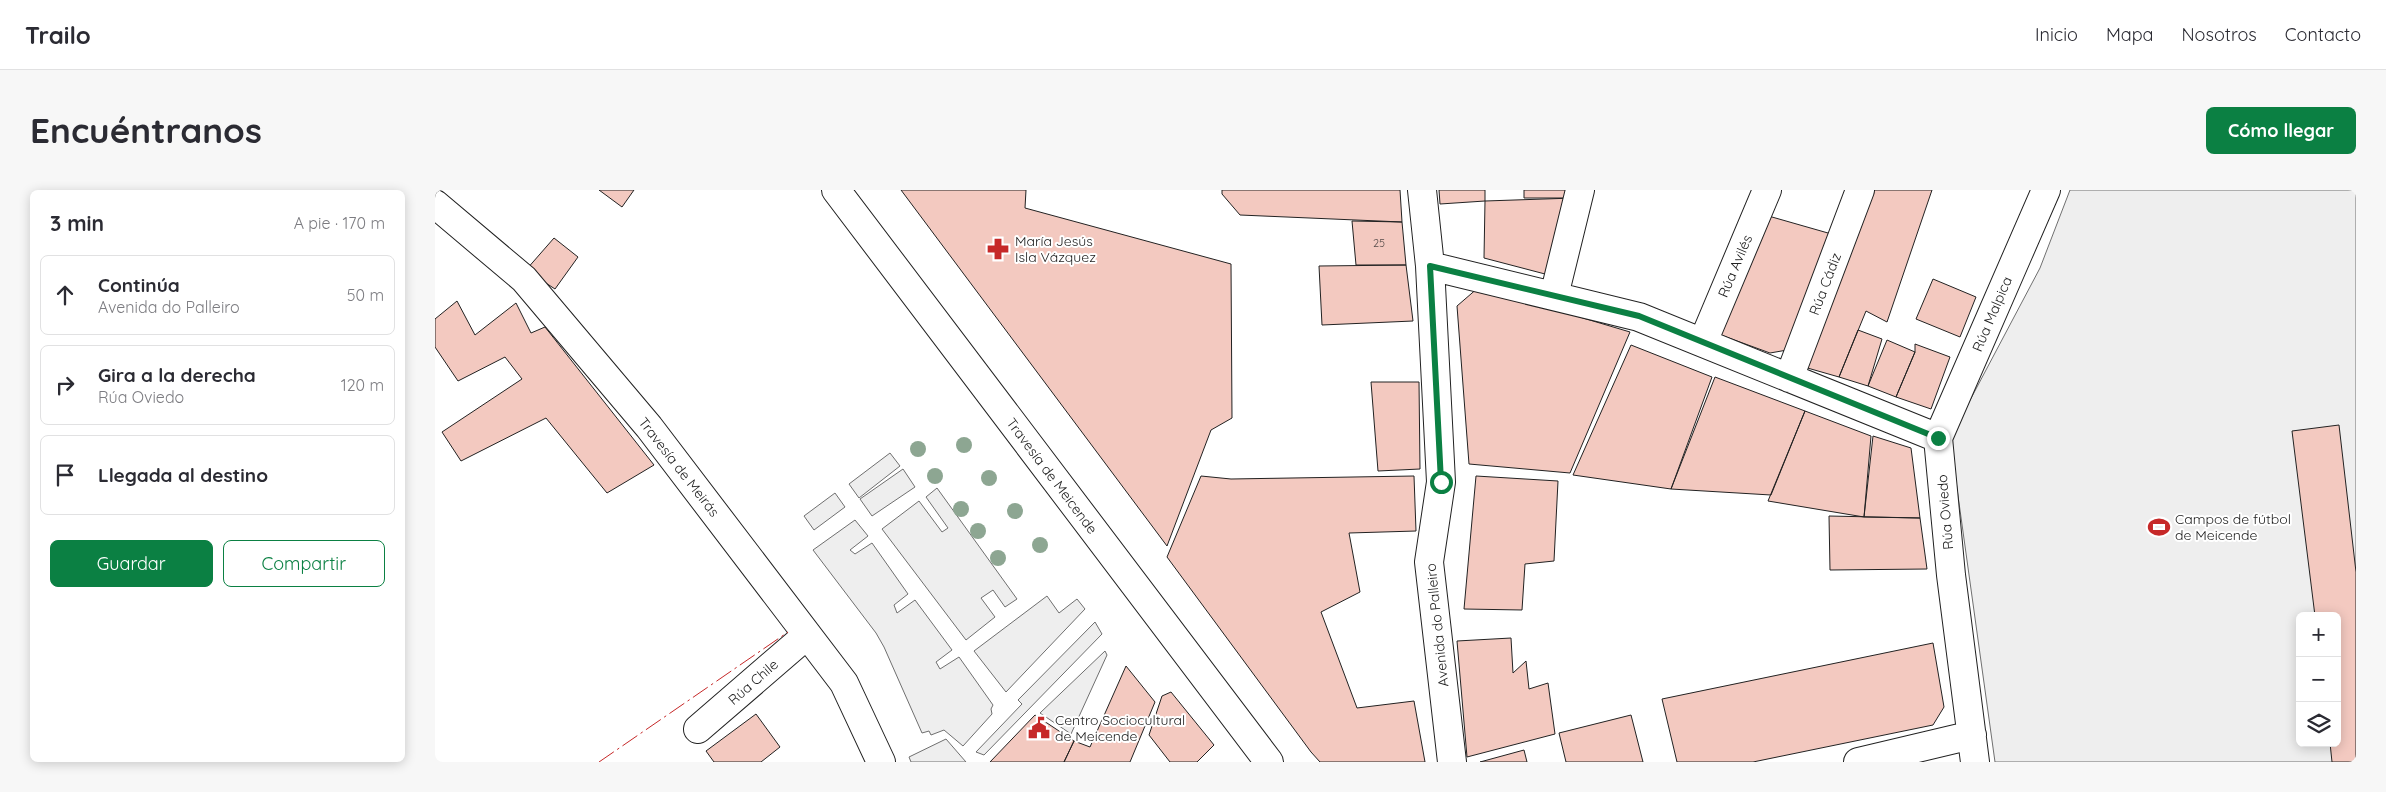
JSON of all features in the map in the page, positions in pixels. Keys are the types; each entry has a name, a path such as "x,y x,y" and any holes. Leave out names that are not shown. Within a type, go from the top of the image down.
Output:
{"street":[{"name":"Travesía de Meicende","path":"836,190 1269,762"},
{"name":"Avenida do Palleiro","path":"1422,190 1430,266 1441,482 1429,562 1452,762"},
{"path":"1554,296 1580,190"},
{"name":"Rúa Avilés","path":"1703,342 1767,190"},
{"name":"Rúa Cádiz","path":"1789,378 1860,190"},
{"name":"Rúa Malpica","path":"1938,438 2046,190"},
{"name":"Travesía de Meirás","path":"435,204 524,280 649,427 844,683 881,762"},
{"path":"1430,266 1639,316 1938,438"},
{"name":"Rúa Oviedo","path":"1938,438 1951,575 1975,762"},
{"name":"Rúa Chile","path":"698,730 807,635"},
{"path":"1858,762 1972,735"}],"shaded area":[{"name":"Campos de fútbol de Meicende","path":"2070,190 2356,190 2356,762 1995,762 1950,438 2040,268"},
{"path":"890,453 900,466 859,498 849,484"},
{"path":"903,469 915,487 872,516 860,499"},
{"path":"937,488 1017,599 1005,607 993,590 981,598 995,617 966,640 882,529 919,501 942,532 948,528 926,497"},
{"path":"835,493 845,507 814,530 804,516"},
{"path":"855,520 868,536 850,550 855,554 872,543 908,594 894,605 897,613 915,600 952,650 936,662 940,669 959,657 993,705 991,709 992,714 963,746 944,730 931,735 929,731 922,733 876,633 813,550"},
{"path":"1047,596 1059,613 1077,599 1085,609 1006,692 974,651"},
{"path":"1095,622 1102,634 984,755 976,752 1022,704 1018,700"},
{"path":"1105,651 1107,655 1071,734 1040,713"},
{"path":"946,739 966,762 911,762 909,757"}],"building":[{"path":"599,190 634,190 622,207"},
{"path":"901,190 1026,190 1025,208 1231,264 1232,418 1211,430 1167,546"},
{"path":"1222,190 1400,190 1402,222 1240,215 1222,194"},
{"path":"1439,190 1485,190 1485,201 1440,204"},
{"path":"1524,190 1576,190 1574,198 1524,198"},
{"path":"1868,190 1932,190 1887,322 1866,311 1839,377 1804,367"},
{"path":"1574,198 1556,268 1545,274 1484,258 1485,201"},
{"path":"1765,215 1835,235 1793,349 1770,353 1718,334"},
{"path":"1352,221 1402,222 1406,265 1356,265"},
{"path":"554,238 578,257 555,289 526,270"},
{"path":"1406,265 1413,321 1322,325 1319,266"},
{"path":"1933,279 1976,297 1960,337 1916,319"},
{"path":"1479,287 1630,332 1570,473 1469,464 1457,306"},
{"path":"457,301 475,335 516,303 531,333 545,327 654,465 607,493 546,418 461,461 442,432 522,379 505,357 458,381 435,347 435,319"},
{"path":"1858,330 1882,339 1868,386 1839,377"},
{"path":"1887,340 1915,352 1896,397 1868,386"},
{"path":"1915,344 1950,357 1931,409 1896,397 1915,352"},
{"path":"1631,345 1712,377 1671,489 1573,475"},
{"path":"1715,377 1805,411 1771,495 1671,489"},
{"path":"1371,382 1419,382 1420,469 1378,471"},
{"path":"1805,411 1871,436 1864,517 1768,501"},
{"path":"2339,425 2356,572 2356,762 2332,762 2330,747 2341,747 2341,612 2315,612 2292,431"},
{"path":"1873,436 1911,448 1920,518 1864,517"},
{"path":"1201,476 1231,479 1414,476 1416,531 1349,533 1360,592 1321,612 1357,708 1414,701 1425,762 1320,762 1311,752 1167,557"},
{"path":"1476,476 1558,481 1554,561 1525,564 1522,610 1464,609"},
{"path":"1829,516 1920,518 1927,569 1830,570"},
{"path":"1511,638 1513,673 1526,661 1529,689 1548,683 1555,734 1467,757 1457,641"},
{"path":"1933,643 1944,707 1933,725 1753,762 1677,762 1662,699"},
{"path":"1126,666 1155,702 1130,762 1064,762 1074,741 1090,747"},
{"path":"1171,692 1214,745 1197,762 1170,762 1149,735 1162,696"},
{"path":"756,714 780,747 761,762 714,762 706,751"},
{"name":"Centro Sociocultural de Meicende","path":"1035,715 1074,741 1064,762 990,762"},
{"path":"1631,715 1643,762 1566,762 1559,733"},
{"path":"1524,750 1527,762 1480,762"}],"power":[{"path":"599,762 788,632"}],"place":[{"name":"María Jesús Isla Vázquez","path":"998,249"},
{"name":"Campos de fútbol de Meicende","path":"2159,527"},
{"name":"Centro Sociocultural de Meicende","path":"1039,728"}],"route":[{"path":"1441,482 1430,266 1639,316 1938,438"}]}
